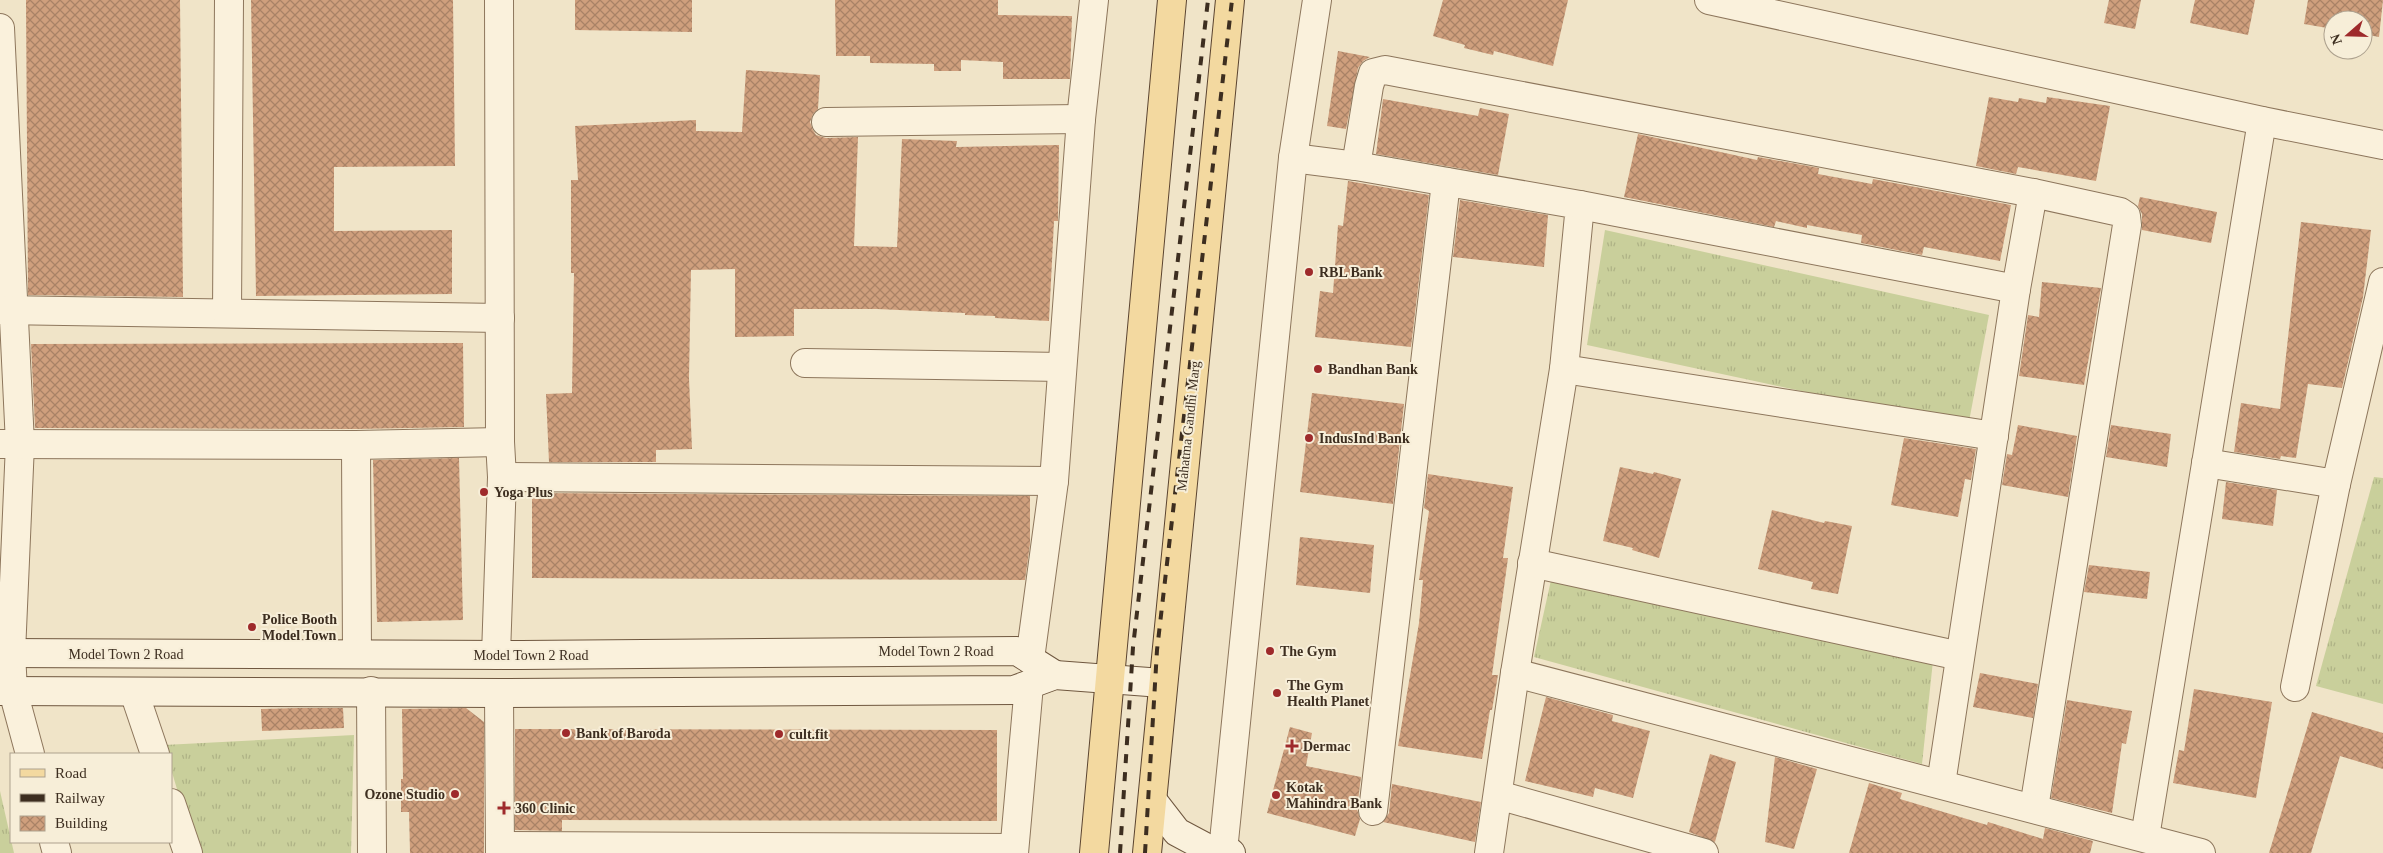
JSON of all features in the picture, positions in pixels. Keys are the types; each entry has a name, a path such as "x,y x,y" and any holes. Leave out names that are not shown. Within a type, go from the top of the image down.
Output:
{"main road":[{"path":"1094,853 1172,0"},
{"name":"Mahatma Gandhi Marg","path":"1147,853 1162,682 1230,0"}],"street":[{"path":"227,313 229,0"},
{"path":"496,655 502,477 500,442 499,0"},
{"path":"499,692 500,850 1014,851 1030,672 1054,481 1081,119 1094,0"},
{"path":"1153,801 1176,832 1209,849 1227,852 1293,158 1317,0"},
{"path":"1709,0 2262,121 2383,145"},
{"path":"0,28 10,444 5,654 6,691 30,753"},
{"path":"1356,166 1369,86 1373,73 1384,70 2033,193 2120,212 2126,216 2127,225 2034,808"},
{"path":"826,122 1081,119"},
{"path":"2145,837 2262,121"},
{"path":"1293,158 1356,166 1580,205 2016,289"},
{"path":"1373,811 1446,182"},
{"path":"1941,784 2016,289 2033,193"},
{"path":"1490,853 1515,673 1564,369 1580,205"},
{"path":"2295,686 2336,484 2383,282"},
{"path":"7,310 500,318"},
{"path":"805,363 1062,367"},
{"path":"1564,369 1994,436"},
{"path":"10,444 356,446 500,442"},
{"path":"356,446 357,654"},
{"path":"2206,463 2336,484"},
{"path":"502,477 1054,481"},
{"path":"1532,563 1960,656"},
{"name":"Model Town 2 Road","path":"5,654 496,655 1017,651 1030,672"},
{"path":"1030,672 1110,680 1162,682"},
{"path":"6,691 1014,690 1030,672"},
{"path":"1515,673 2201,853"},
{"path":"372,691 372,853"},
{"path":"134,692 155,753"},
{"path":"1498,795 1704,853"},
{"path":"172,806 188,853"}],"green space":[{"path":"1605,230 1989,315 1968,427 1587,345"},
{"path":"2374,477 2383,478 2383,704 2316,686"},
{"path":"1555,562 1935,642 1922,764 1534,657"},
{"path":"354,735 351,853 196,853 172,772 172,753 167,753 164,745"},
{"path":"0,791 10,843 12,843 14,853 0,853"}],"building":[{"path":"26,0 180,0 183,297 28,295"},
{"path":"251,0 453,0 455,166 334,167 334,231 452,230 452,294 256,296"},
{"path":"575,0 692,0 692,32 575,30"},
{"path":"835,0 998,0 998,15 1072,16 1070,79 1003,79 1003,62 961,60 961,71 934,71 934,64 870,63 870,56 836,56"},
{"path":"1443,0 1568,0 1553,66 1494,51 1493,55 1464,48 1465,45 1433,36"},
{"path":"2109,0 2141,0 2135,29 2104,23"},
{"path":"2195,0 2255,0 2248,35 2190,23"},
{"path":"2308,0 2383,0 2379,37 2373,36 2373,10 2323,10 2323,27 2304,24"},
{"path":"1338,51 1370,57 1363,61 1358,68 1346,129 1327,126"},
{"path":"746,70 820,75 818,109 813,114 810,122 816,135 826,138 858,137 854,246 897,247 902,139 957,141 956,147 1059,145 1058,221 1054,221 1049,321 995,318 995,316 965,315 965,313 877,309 794,309 794,336 735,337 735,269 691,270 689,378 692,449 656,450 656,462 549,462 546,394 572,393 574,273 571,273 571,180 578,180 575,126 696,120 696,131 742,132"},
{"path":"1989,97 2018,102 2019,98 2046,103 2047,97 2110,106 2096,181 2018,167 2016,174 1976,166"},
{"path":"1383,99 1478,116 1480,108 1509,114 1498,175 1376,154"},
{"path":"1638,134 1757,160 1758,157 1819,168 1818,174 1872,184 1873,179 2011,205 2000,261 1924,247 1922,255 1861,243 1862,235 1807,225 1807,228 1776,221 1774,227 1624,197"},
{"path":"1348,181 1429,195 1411,347 1315,337 1320,291 1333,293 1338,225 1343,226"},
{"path":"2140,197 2217,212 2211,243 2142,230 2142,214 2138,206"},
{"path":"1460,200 1548,215 1544,267 1453,257"},
{"path":"2301,222 2371,230 2363,297 2342,388 2308,384 2296,458 2281,456 2280,459 2234,452 2241,403 2280,409"},
{"path":"2042,282 2101,288 2084,385 2019,376 2028,315 2039,317"},
{"path":"463,343 464,427 356,429 35,428 31,344"},
{"path":"1312,393 1404,404 1393,504 1300,492"},
{"path":"2018,425 2077,436 2068,497 2002,485 2007,454 2012,455"},
{"path":"2111,425 2171,434 2167,467 2106,457"},
{"path":"1904,438 1976,449 1971,480 1965,479 1958,517 1891,505"},
{"path":"459,458 463,620 377,622 373,460"},
{"path":"1620,467 1653,474 1654,472 1681,479 1659,558 1632,550 1633,548 1603,541"},
{"path":"1428,474 1513,487 1503,558 1508,558 1492,675 1498,675 1482,759 1398,746 1419,623 1423,580 1419,580 1429,511 1424,508"},
{"path":"2226,482 2277,490 2273,526 2222,519"},
{"path":"532,493 1030,496 1030,544 1025,580 532,578"},
{"path":"1772,510 1824,523 1825,521 1852,526 1838,594 1811,589 1813,582 1758,569"},
{"path":"1300,537 1374,545 1370,593 1296,585"},
{"path":"2089,565 2150,572 2147,599 2084,592"},
{"path":"1980,673 2038,684 2033,718 1973,707"},
{"path":"2194,689 2272,702 2256,798 2173,783 2179,750 2184,751"},
{"path":"1546,697 1613,715 1612,721 1650,731 1633,798 1595,788 1593,797 1525,781"},
{"path":"2067,700 2132,711 2126,744 2122,743 2112,813 2051,798"},
{"path":"343,708 344,728 262,731 261,709"},
{"path":"466,708 484,722 484,853 410,853 409,812 401,812 401,779 403,779 402,709"},
{"path":"2312,712 2383,733 2383,769 2340,756 2311,853 2269,853"},
{"path":"1290,727 1312,733 1306,766 1361,777 1357,809 1360,819 1355,836 1267,813"},
{"path":"515,729 997,730 997,821 562,820 562,831 515,830"},
{"path":"1710,754 1736,762 1715,842 1689,832"},
{"path":"1775,757 1817,769 1794,849 1765,842"},
{"path":"1869,783 1902,793 1900,799 1987,825 1988,822 2043,839 2045,828 2093,841 2090,853 1849,853"},
{"path":"1392,784 1481,802 1475,842 1383,822 1389,813"}],"railway":[{"path":"1120,853 1133,647 1208,0"},
{"path":"1145,853 1157,650 1232,0"}],"place":[{"name":"RBL Bank","path":"1309,272"},
{"name":"Bandhan Bank","path":"1318,369"},
{"name":"IndusInd Bank","path":"1309,438"},
{"name":"Yoga Plus","path":"484,492"},
{"name":"Police Booth Model Town","path":"252,627"},
{"name":"The Gym","path":"1270,651"},
{"name":"The Gym Health Planet","path":"1277,693"},
{"name":"Bank of Baroda","path":"566,733"},
{"name":"cult.fit","path":"779,734"},
{"name":"Dermac","path":"1292,746"},
{"name":"Ozone Studio","path":"455,794"},
{"name":"Kotak Mahindra Bank","path":"1276,795"},
{"name":"360 Clinic","path":"504,808"}]}
